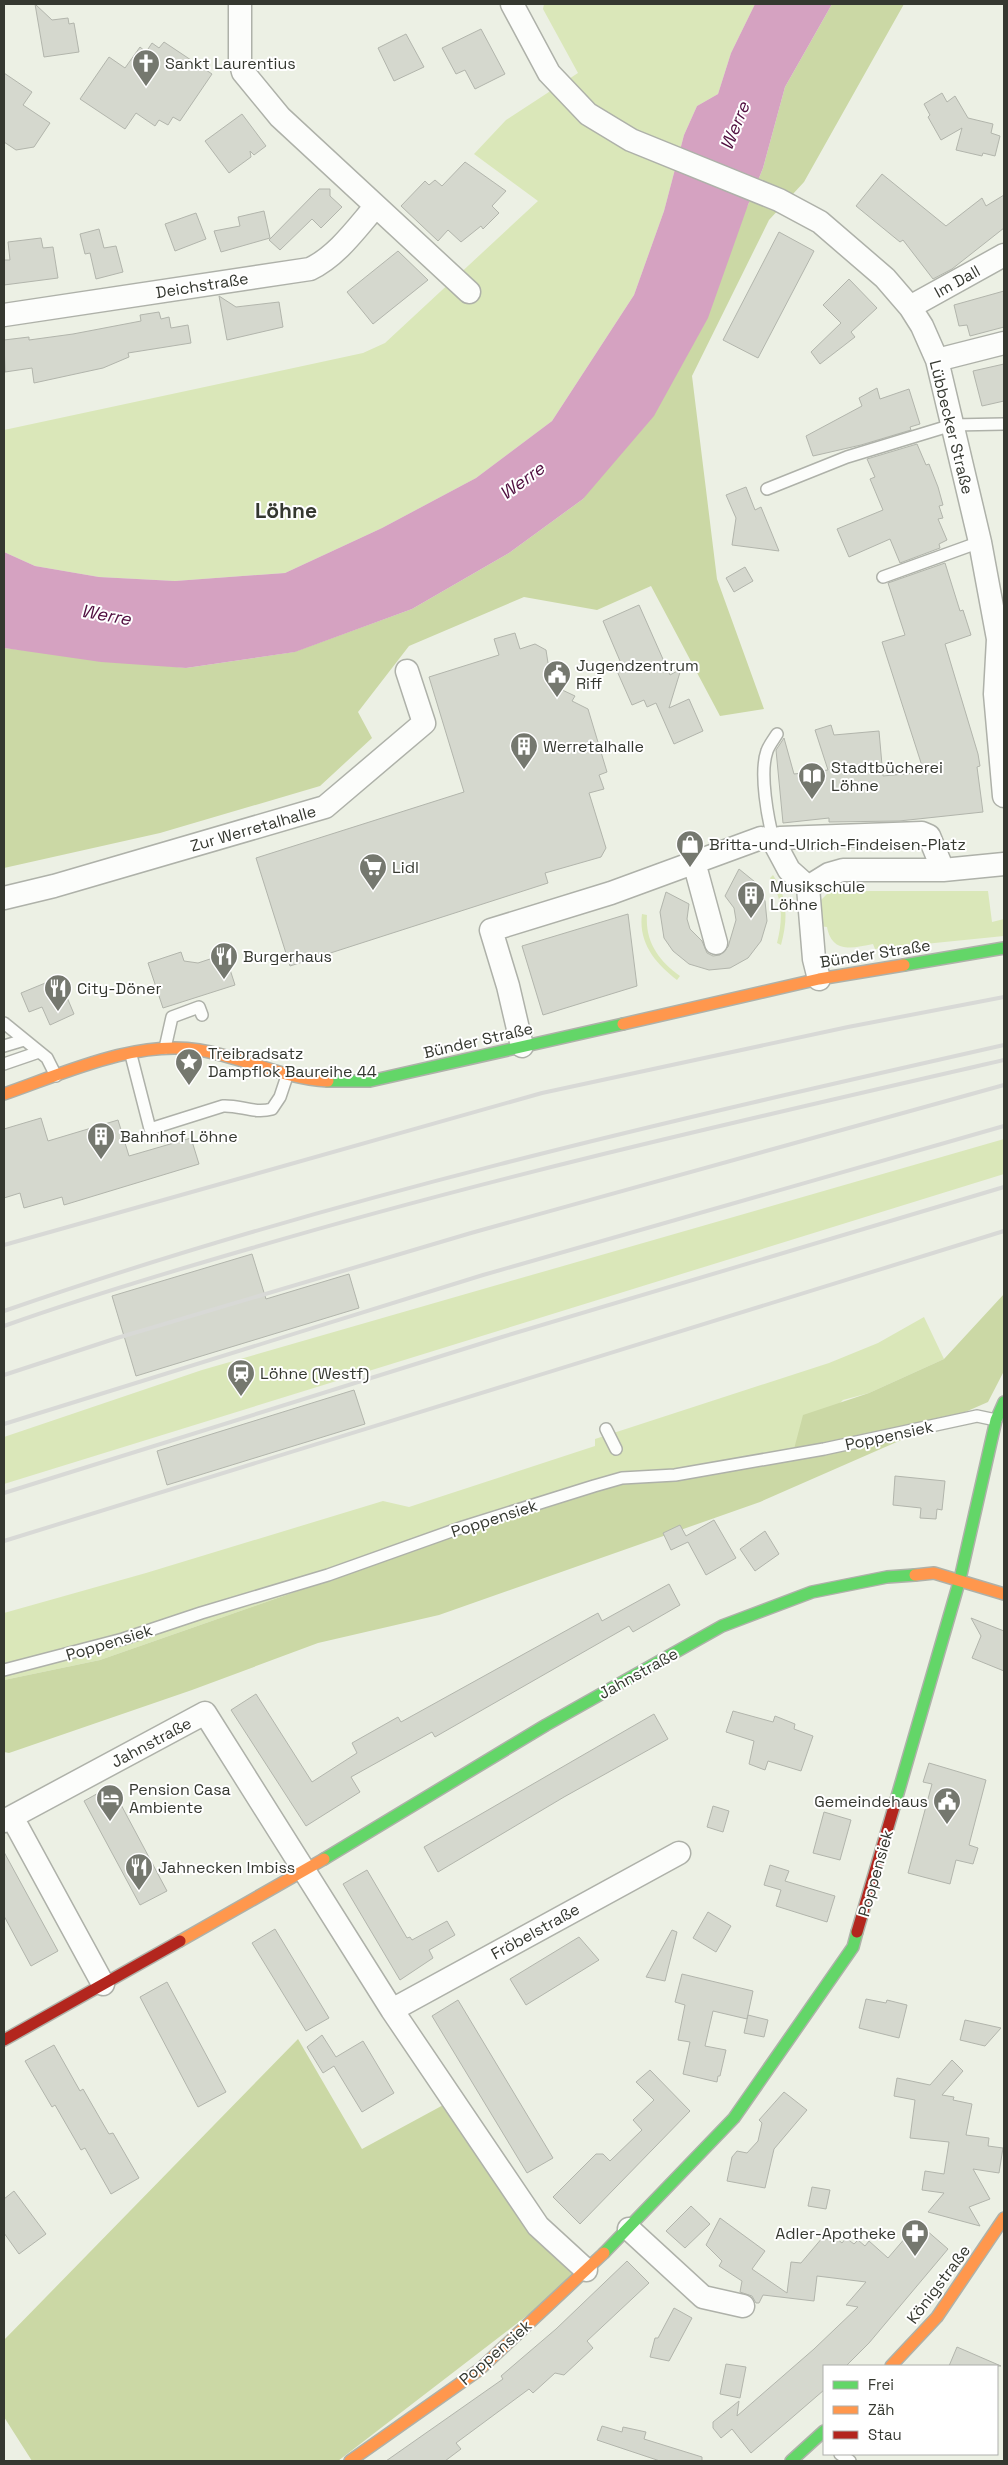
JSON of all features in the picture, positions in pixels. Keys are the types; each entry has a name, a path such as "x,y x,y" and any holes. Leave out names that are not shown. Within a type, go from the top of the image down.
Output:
{"street":[{"path":"240,4 240,60 243,72 280,117 375,207 470,292"},
{"name":"Lübbecker Straße","path":"512,4 549,73 588,114 632,140 780,200 820,222 885,278 910,307 922,326 937,360 980,542 998,640 995,694 1004,796"},
{"name":"Deichstraße","path":"4,315 310,269 322,263 340,246 375,207"},
{"name":"Im Dall","path":"910,307 1004,255"},
{"path":"937,360 1004,343"},
{"name":"Zur Werretalhalle","path":"4,898 54,886 325,807 424,723 407,672"},
{"path":"522,1046 491,930 610,893 694,862 780,838 922,833 929,836 943,870"},
{"path":"768,840 789,870 808,887 814,959 819,979"},
{"path":"694,862 716,943"},
{"path":"808,887 829,874 843,870 943,870 1004,864"},
{"name":"Bünder Straße","path":"4,1094 131,1055 165,1048 188,1048 287,1076 338,1082 370,1081 819,979 872,968 964,956 1004,948"},
{"name":"Poppensiek","path":"350,2461 479,2370 629,2229 734,2118 854,1947 960,1579 996,1420 1004,1402"},
{"name":"Jahnstraße","path":"4,2040 304,1871 546,1725 722,1626 812,1592 878,1579 934,1573 960,1579 1004,1594"},
{"name":"Jahnstraße","path":"103,1984 8,1819 204,1713 304,1871"},
{"name":"Fröbelstraße","path":"392,2010 678,1853"},
{"path":"304,1871 392,2010 538,2226 586,2270"},
{"name":"Königstraße","path":"892,2365 937,2317 979,2258 1004,2218"},
{"path":"629,2229 703,2297 743,2306"},
{"path":"791,2461 823,2435"}],"lane":[{"path":"767,488 847,457 952,425 1004,424"},
{"path":"884,577 980,542"},
{"path":"768,840 770,829 764,772 767,750 777,734"},
{"path":"165,1048 172,1016 199,1007 202,1015"},
{"path":"5,1025 47,1058 56,1077"},
{"path":"4,1046 24,1040"},
{"path":"4,1064 39,1052"},
{"path":"131,1055 150,1128 223,1106 232,1106 251,1111 272,1109 280,1097 287,1076"},
{"name":"Poppensiek","path":"4,1670 123,1639 201,1613 328,1575 460,1528 613,1481 675,1475 824,1449 977,1416 996,1420"},
{"path":"606,1429 616,1449"}],"green space":[{"path":"544,4 755,4 731,53 718,94 697,106 684,135 664,211 634,295 552,421 476,478 382,528 285,573 175,581 99,577 35,566 4,552 4,430 363,353 385,343 538,201 474,154 506,120 578,73 543,9"},
{"path":"832,4 904,4 804,182 769,220 692,376 717,579 764,709 720,716 651,586 597,610 524,597 409,646 358,712 372,738 320,786 160,833 4,868 4,648 186,668 294,652 412,609 509,553 583,499 748,205 763,168 785,87"},
{"path":"773,875 782,892 786,917 781,945 777,943 781,910 780,902 770,878"},
{"path":"830,891 988,891 992,922 1004,919 1004,936 875,949 873,944 844,947 833,942 827,927 819,926 817,904"},
{"path":"642,914 647,915 648,934 655,950 666,964 680,976 677,980 662,967 650,952 641,925"},
{"path":"1004,1139 1004,1174 4,1484 4,1437 202,1370"},
{"path":"1004,1294 1004,1371 988,1402 760,1502 439,1615 318,1643 192,1690 9,1753 4,1752 4,1680 100,1660 621,1478 794,1449 803,1415 869,1393 944,1359"},
{"path":"924,1317 944,1359 869,1393 843,1400 794,1449 621,1478 100,1660 4,1680 4,1613 146,1573 383,1501 409,1507 595,1446 595,1439 829,1363 878,1343"},
{"path":"298,2039 362,2149 447,2103 527,2227 576,2278 338,2461 32,2461 4,2417 4,2340"}],"water":[{"name":"Werre","path":"755,4 832,4 785,87 763,168 708,318 654,416 583,499 509,553 412,609 295,652 186,668 101,662 4,648 4,552 35,566 99,577 175,581 285,573 382,528 476,478 552,421 634,295 664,211 684,135 697,106 718,94 731,53"}],"building":[{"path":"35,4 52,20 68,18 69,24 74,23 79,52 44,57"},
{"path":"481,29 505,74 475,89 465,70 456,74 442,48"},
{"path":"406,34 424,67 394,81 378,48"},
{"name":"Sankt Laurentius","path":"164,42 212,74 180,121 173,117 168,125 159,120 155,126 136,113 125,129 80,99 109,57 125,68 140,47 146,52 152,43 159,48"},
{"path":"4,73 32,92 23,105 50,123 34,147 16,150 4,142"},
{"path":"942,93 947,102 955,96 968,118 993,124 991,133 1000,136 995,156 983,153 982,156 956,150 962,128 941,140 928,117 930,115 924,104"},
{"path":"242,114 266,146 254,155 250,151 251,157 229,173 205,141"},
{"path":"465,162 506,191 492,206 499,213 483,229 481,226 461,242 448,230 438,241 401,206 425,181 429,185 435,180 442,186"},
{"path":"882,174 946,226 982,198 986,206 1004,195 1004,228 952,269 933,279 903,240 900,242 856,206"},
{"path":"319,189 330,189 330,196 342,207 321,228 312,219 280,250 269,240"},
{"path":"264,211 270,238 221,252 214,231 240,226 238,217"},
{"path":"196,213 206,239 175,251 165,224"},
{"path":"99,229 104,248 116,246 123,272 96,279 90,253 85,254 80,234"},
{"path":"779,232 814,251 758,358 723,340"},
{"path":"41,238 43,248 53,247 58,278 4,285 4,260 10,260 8,242"},
{"path":"398,251 428,280 373,324 347,292"},
{"path":"849,279 877,308 851,332 855,337 820,364 811,352 841,323 823,305"},
{"path":"1004,291 1004,327 970,336 967,325 959,326 954,305"},
{"path":"219,296 236,307 279,302 283,327 227,340"},
{"path":"159,312 161,319 169,317 171,328 188,325 191,343 128,353 129,357 103,368 34,383 32,368 5,372 4,340 29,337 29,340 73,334 141,321 140,315"},
{"path":"1004,364 1004,401 982,406 973,371"},
{"path":"877,388 880,399 909,389 920,424 910,427 911,430 861,445 813,456 806,436 862,406 859,398"},
{"path":"917,444 926,465 929,464 938,487 943,505 939,506 943,518 938,519 947,540 939,544 940,548 900,563 890,539 849,557 837,529 883,510 870,479 875,477 867,459"},
{"path":"746,487 755,510 761,507 779,551 732,545 736,518 726,495"},
{"path":"945,563 960,611 963,610 971,635 945,644 978,754 980,766 977,767 983,812 899,821 829,822 829,818 783,823 776,750 784,738 794,774 828,770 815,730 831,725 834,735 879,731 883,776 924,772 882,642 905,635 888,583"},
{"path":"745,567 753,581 734,592 726,578"},
{"path":"639,605 670,675 681,669 669,708 689,699 703,731 674,744 656,703 647,707 644,700 632,705 617,671 623,668 603,621"},
{"path":"515,633 520,649 535,644 546,650 548,663 558,669 562,682 558,688 575,696 572,701 588,709 607,772 599,775 604,789 589,793 606,848 601,857 545,873 548,883 290,966 256,858 464,792 429,677 499,655 494,639"},
{"name":"Musikschule Löhne","path":"739,869 755,882 765,901 767,921 761,941 748,958 730,968 709,970 689,964 673,951 664,938 660,912 666,892 689,904 687,919 690,929 702,941 707,953 713,956 720,955 728,947 736,920 734,908 725,896"},
{"path":"628,914 637,986 543,1015 522,946"},
{"path":"181,952 184,961 198,963 225,954 235,985 163,1008 148,963"},
{"path":"55,979 62,997 66,995 74,1014 50,1025 42,1007 29,1012 21,993"},
{"name":"Bahnhof Löhne","path":"41,1118 48,1141 118,1120 129,1156 191,1138 199,1164 64,1205 62,1197 24,1208 20,1193 4,1198 4,1129"},
{"path":"252,1254 266,1299 349,1274 359,1308 136,1376 112,1296"},
{"path":"354,1390 365,1424 167,1485 157,1451"},
{"path":"895,1476 945,1481 942,1510 937,1509 936,1519 920,1518 921,1508 893,1505"},
{"path":"714,1520 736,1558 706,1575 688,1542 671,1550 663,1533 680,1525 686,1536"},
{"path":"765,1531 779,1554 755,1571 740,1549"},
{"path":"669,1584 680,1605 633,1632 629,1626 435,1737 432,1732 351,1777 360,1792 306,1826 231,1710 256,1694 312,1782 357,1753 352,1743 398,1717 401,1722 598,1613 602,1621"},
{"path":"971,1618 1004,1631 1004,1671 972,1658 981,1636"},
{"path":"733,1711 773,1722 775,1716 795,1724 794,1729 813,1736 801,1771 768,1761 765,1770 749,1764 754,1741 726,1732"},
{"path":"654,1714 668,1739 564,1797 438,1872 424,1847"},
{"path":"929,1763 986,1780 969,1845 978,1848 973,1864 956,1860 950,1884 908,1873 932,1784 923,1782"},
{"path":"111,1786 167,1891 140,1905 84,1801"},
{"path":"713,1806 729,1811 723,1832 707,1827"},
{"path":"824,1812 851,1820 840,1860 813,1853"},
{"path":"4,1852 58,1951 31,1966 4,1916"},
{"path":"770,1865 789,1871 785,1881 835,1896 827,1922 776,1906 781,1890 764,1885"},
{"path":"367,1870 407,1938 410,1937 412,1940 447,1921 455,1935 429,1950 433,1958 400,1980 343,1884"},
{"path":"708,1912 731,1926 716,1952 693,1938"},
{"path":"275,1929 329,2018 306,2031 252,1943"},
{"path":"672,1930 677,1932 665,1981 646,1977"},
{"path":"579,1937 599,1960 526,2005 510,1979"},
{"path":"682,1974 753,1991 747,2019 713,2011 705,2046 726,2050 717,2082 683,2074 690,2042 678,2040 685,2005 675,2002"},
{"path":"167,1982 226,2092 198,2107 140,1997"},
{"path":"866,1999 886,2003 887,2000 907,2005 899,2038 859,2028"},
{"path":"458,2000 553,2158 527,2173 432,2016"},
{"path":"748,2015 768,2020 764,2037 744,2033"},
{"path":"965,2020 1001,2028 985,2046 960,2040"},
{"path":"322,2035 336,2057 363,2041 394,2093 362,2112 334,2066 323,2073 307,2047"},
{"path":"54,2045 80,2091 83,2089 109,2134 113,2133 139,2178 111,2194 85,2148 81,2150 55,2105 52,2107 25,2061"},
{"path":"952,2060 963,2071 942,2095 954,2097 953,2100 972,2104 966,2135 989,2138 988,2146 1003,2148 999,2173 973,2169 990,2199 969,2207 980,2226 928,2212 944,2193 922,2190 925,2171 944,2174 949,2142 910,2138 915,2100 894,2096 897,2078 930,2085"},
{"path":"650,2070 690,2111 580,2224 553,2197 596,2154 603,2154 610,2161 642,2130 633,2120 654,2100 636,2082"},
{"path":"784,2092 807,2110 774,2149 765,2188 727,2181 732,2157 737,2151 747,2153 758,2141 762,2123 759,2120"},
{"path":"812,2187 830,2190 826,2209 808,2206"},
{"path":"14,2191 46,2234 19,2254 4,2233 4,2199"},
{"path":"691,2206 710,2224 685,2248 666,2231"},
{"path":"720,2218 765,2251 752,2269 787,2293 791,2262 801,2263 828,2231 842,2243 846,2238 854,2244 858,2240 865,2246 869,2241 888,2258 918,2223 948,2249 869,2343 847,2365 823,2365 823,2391 751,2453 732,2429 721,2438 713,2428 713,2422 739,2401 737,2416 814,2349 858,2307 846,2305 866,2282 817,2276 814,2301 763,2295 759,2303 756,2303 752,2296 740,2292 742,2281 719,2266 722,2261 706,2245"},
{"path":"627,2261 649,2283 587,2341 593,2348 564,2375 555,2373 533,2393 529,2389 456,2443 461,2449 445,2461 386,2461 503,2379 501,2376 556,2329"},
{"path":"674,2308 692,2318 669,2361 650,2357 655,2338 658,2338"},
{"path":"957,2347 1001,2366 998,2365 949,2365"},
{"path":"726,2364 746,2367 740,2398 720,2394"},
{"path":"602,2426 622,2432 623,2427 646,2432 644,2439 702,2457 702,2461 660,2461 597,2440"}],"railway":[{"path":"4,1245 542,1093 848,1027 1004,997"},
{"path":"4,1311 127,1270 375,1197 626,1133 1004,1045"},
{"path":"4,1326 190,1266 345,1221 626,1148 1004,1060"},
{"path":"4,1375 117,1338 471,1233 1004,1085"},
{"path":"4,1424 483,1275 1004,1126"},
{"path":"4,1493 502,1337 1004,1187"},
{"path":"4,1541 1004,1231"}],"traffic: fast":[{"path":"904,965 1004,948"},
{"path":"328,1081 370,1081 623,1024"},
{"path":"894,1807 960,1579 996,1420 1004,1402"},
{"path":"324,1859 546,1725 722,1626 812,1592 887,1577 915,1575"},
{"path":"604,2253 734,2118 853,1947 857,1932"},
{"path":"791,2461 823,2432"}],"traffic: slow":[{"path":"623,1024 819,979 904,965"},
{"path":"4,1094 100,1060 151,1049 175,1048 215,1053 294,1076 328,1081"},
{"path":"915,1575 934,1573 1004,1594"},
{"path":"180,1941 324,1859"},
{"path":"892,2365 937,2317 1004,2218"},
{"path":"350,2461 479,2370 604,2253"}],"traffic: jam":[{"path":"857,1932 894,1807"},
{"path":"4,2040 180,1941"}],"place":[{"name":"Sankt Laurentius","path":"146,87"},
{"name":"Jugendzentrum Riff","path":"557,698"},
{"name":"Werretalhalle","path":"524,770"},
{"name":"Stadtbücherei Löhne","path":"812,800"},
{"name":"Britta-und-Ulrich-Findeisen-Platz","path":"690,868"},
{"name":"Lidl","path":"373,891"},
{"name":"Musikschule Löhne","path":"751,919"},
{"name":"Burgerhaus","path":"224,980"},
{"name":"City-Döner","path":"58,1012"},
{"name":"Treibradsatz Dampflok Baureihe 44","path":"189,1086"},
{"name":"Bahnhof Löhne","path":"101,1160"},
{"name":"Löhne (Westf)","path":"241,1397"},
{"name":"Pension Casa Ambiente","path":"110,1822"},
{"name":"Gemeindehaus","path":"947,1825"},
{"name":"Jahnecken Imbiss","path":"139,1891"},
{"name":"Adler-Apotheke","path":"915,2257"}],"district":[{"name":"Löhne","path":"286,511"}]}
